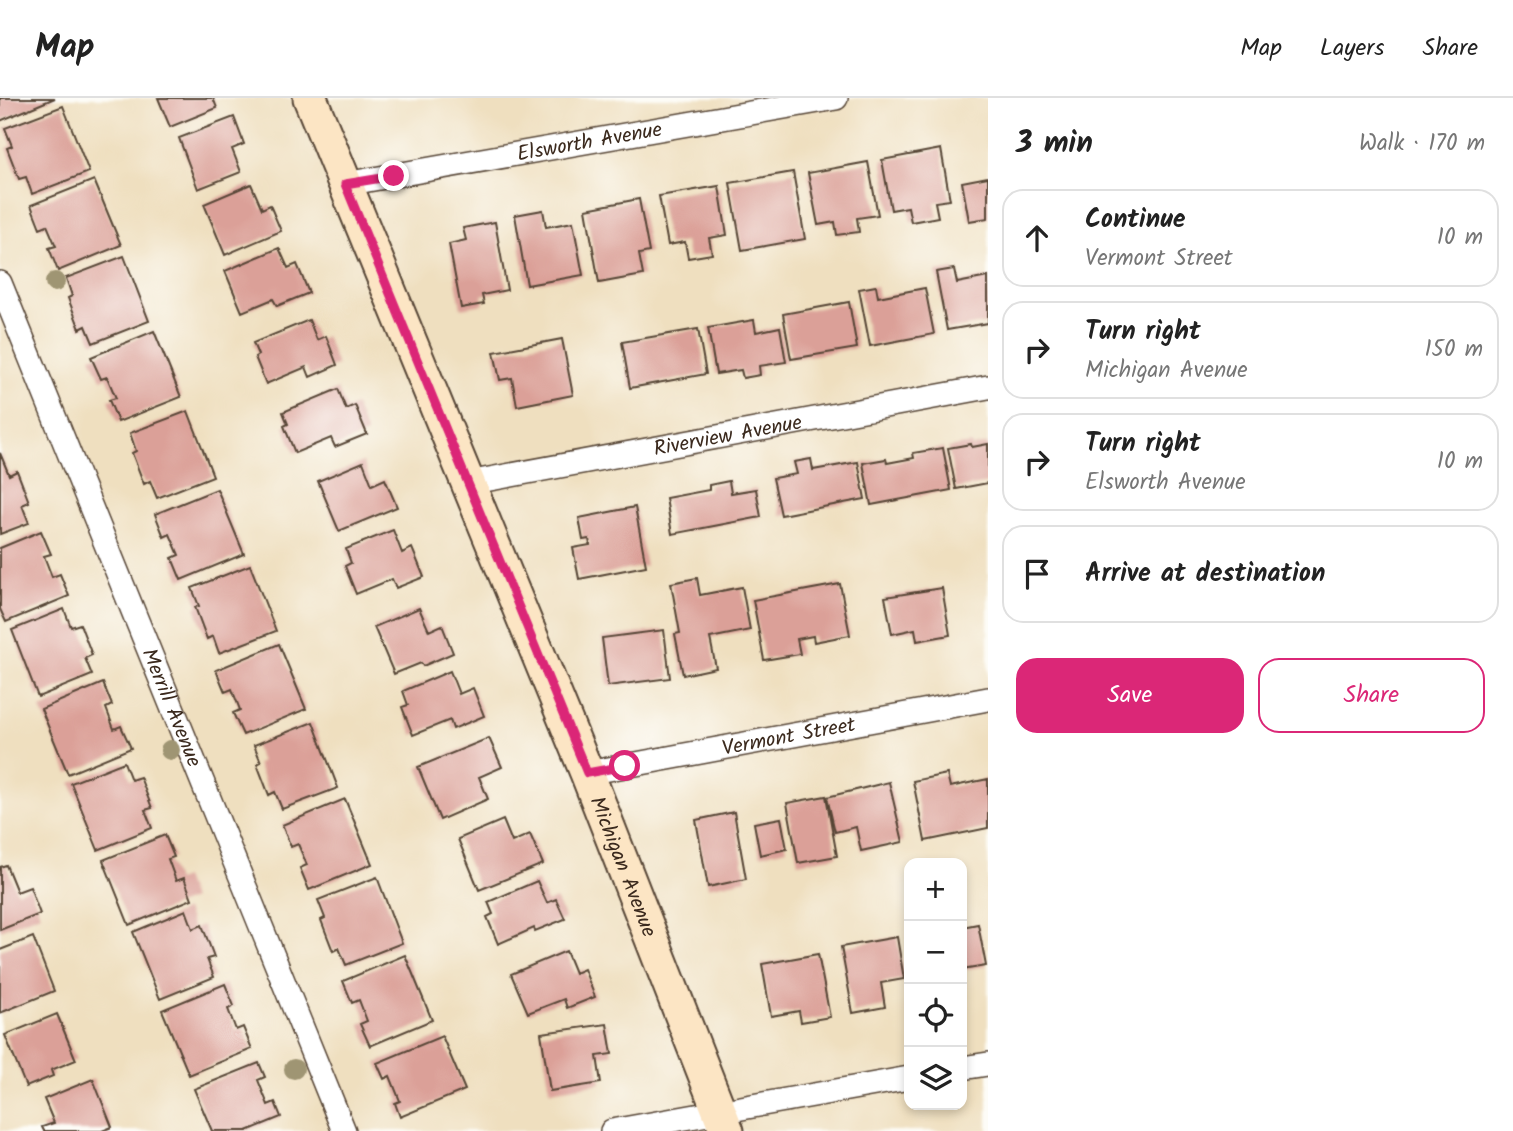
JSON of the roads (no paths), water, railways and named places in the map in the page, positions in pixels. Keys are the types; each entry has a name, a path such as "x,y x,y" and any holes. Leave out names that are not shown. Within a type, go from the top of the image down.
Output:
{"street":[{"name":"Michigan Avenue","path":"310,98 587,773 723,1121"},
{"name":"Elsworth Avenue","path":"345,184 836,98"},
{"name":"Merrill Avenue","path":"0,283 344,1131"},
{"name":"Riverview Avenue","path":"468,483 988,387"},
{"name":"Vermont Street","path":"587,773 988,699"},
{"path":"967,1067 988,1064"},
{"path":"612,1131 723,1121 904,1079"}]}
